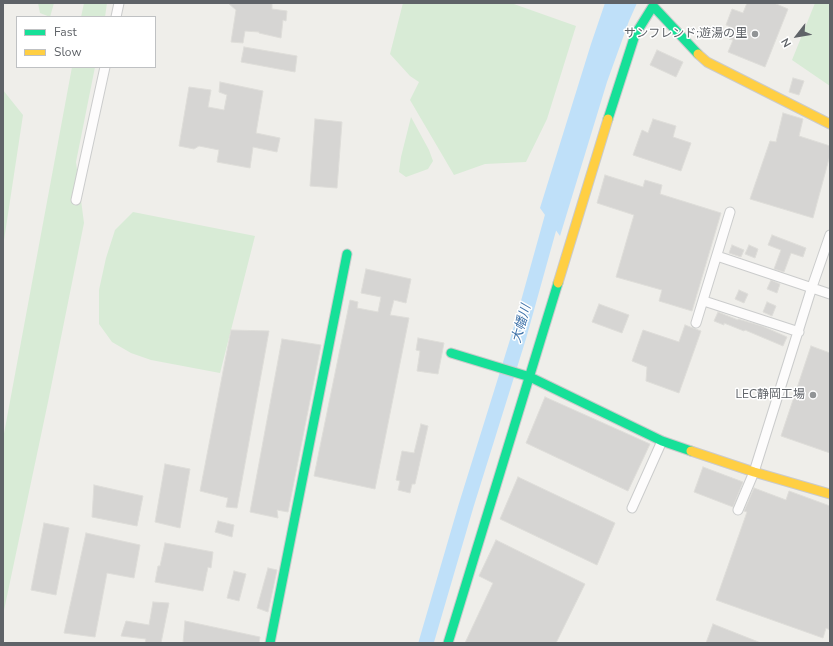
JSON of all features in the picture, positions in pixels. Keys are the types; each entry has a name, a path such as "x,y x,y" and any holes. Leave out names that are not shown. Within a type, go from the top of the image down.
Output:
{"street":[{"path":"116,16 118,3"},
{"path":"448,643 625,64 635,35 653,4 695,52 707,62 830,124"},
{"path":"76,200 105,68"},
{"path":"696,323 704,301 730,212"},
{"path":"738,510 754,472 812,287 830,235"},
{"path":"270,643 347,254"},
{"path":"717,256 830,294"},
{"path":"704,301 799,332"},
{"path":"451,353 530,378 662,441 754,472 830,494"},
{"path":"632,508 662,441"}],"green space":[{"path":"38,3 54,3 50,16 40,13"},
{"path":"84,3 107,3 105,16 81,16"},
{"path":"403,3 511,3 576,26 547,119 526,162 485,164 454,175 410,100 419,82 410,76 390,54"},
{"path":"815,3 830,3 830,86 792,60"},
{"path":"72,68 95,68 76,162 84,223 3,615 3,439"},
{"path":"3,90 23,115 3,247"},
{"path":"411,117 429,150 433,161 428,169 406,177 399,172 401,157"},
{"path":"133,212 255,236 220,373 151,360 131,353 112,342 99,324 99,290 106,258 115,230"}],"water":[{"path":"605,3 637,3 607,82 560,236 540,208"}],"building":[{"path":"228,3 272,3 272,9 287,11 286,21 283,20 281,38 259,32 245,31 243,43 231,42 236,10"},
{"name":"サンフレンド;遊湯の里","path":"747,3 774,3 788,9 765,67 728,52 733,40 729,39 733,28 726,25 732,9 743,13"},
{"path":"244,47 297,56 295,72 241,62"},
{"path":"657,50 683,62 676,77 650,65"},
{"path":"793,78 804,81 799,95 789,92"},
{"path":"220,82 263,91 256,133 280,138 277,152 253,147 250,168 217,162 219,150 199,146 194,149 179,146 189,87 211,90 208,107 224,110 227,95 219,92"},
{"path":"783,113 803,119 799,136 830,146 830,155 813,218 750,199 770,141 776,142"},
{"path":"315,119 342,122 337,188 310,186"},
{"path":"653,119 676,126 673,137 691,143 681,171 633,155 642,130 648,133"},
{"path":"605,175 643,187 645,180 662,185 660,194 721,213 692,311 659,301 662,290 616,277 634,215 597,203"},
{"path":"772,235 806,248 803,257 791,253 784,272 774,269 781,250 768,245"},
{"path":"732,245 744,250 741,257 729,253"},
{"path":"749,245 758,249 755,258 745,254"},
{"path":"366,269 411,279 406,303 394,300 390,315 409,318 375,489 314,476 350,300 358,302 357,308 378,312 381,297 361,293"},
{"path":"771,280 780,284 777,293 767,289"},
{"path":"739,290 748,294 744,303 735,299"},
{"path":"767,302 776,306 772,316 763,312"},
{"path":"599,304 629,315 622,333 592,322"},
{"path":"718,312 738,320 762,326 787,337 783,346 745,330 744,331 724,323 724,325 714,321"},
{"path":"685,325 701,331 679,393 646,381 647,367 632,361 643,330 679,342"},
{"path":"231,330 269,331 237,508 226,507 228,498 200,491"},
{"path":"418,338 444,343 438,374 417,371 420,351 416,350"},
{"path":"282,339 321,345 288,512 277,510 278,518 250,512"},
{"name":"LEC静岡工場","path":"811,346 830,353 830,453 781,436"},
{"path":"545,397 650,444 628,491 526,443"},
{"path":"421,424 428,426 415,484 412,484 410,493 398,490 400,481 396,480 402,451 414,453"},
{"path":"165,464 190,469 180,528 155,522"},
{"path":"703,467 743,482 733,507 694,492"},
{"path":"518,477 615,523 597,565 500,519"},
{"path":"94,485 143,496 137,526 92,517"},
{"path":"754,488 786,500 789,491 830,506 830,630 826,628 823,638 716,600 747,512 744,511"},
{"path":"218,521 234,525 232,537 215,532"},
{"path":"44,523 69,528 56,595 31,590"},
{"path":"86,533 140,545 134,578 107,573 95,637 64,633"},
{"path":"496,540 585,584 556,643 465,643 493,583 479,576"},
{"path":"165,543 213,552 211,568 208,567 203,591 155,582"},
{"path":"268,568 277,570 268,612 257,608"},
{"path":"234,571 246,574 239,601 227,598"},
{"path":"153,602 169,603 161,643 145,643 146,639 121,636 126,621 149,625"},
{"path":"185,621 260,637 259,643 183,643"},
{"path":"713,624 761,643 706,643"}],"waterway":[{"name":"大幡川","path":"426,643 466,506 519,336 556,203"}],"traffic: fast":[{"path":"608,119 635,35 653,6 698,54"},
{"path":"270,643 347,254"},
{"path":"448,643 558,283"},
{"path":"451,353 530,377 662,441 691,451"}],"traffic: slow":[{"path":"698,54 707,62 830,124"},
{"path":"558,283 608,119"},
{"path":"691,451 754,472 830,494"}],"place":[{"name":"サンフレンド;遊湯の里","path":"755,34"},
{"name":"LEC静岡工場","path":"813,395"}]}
